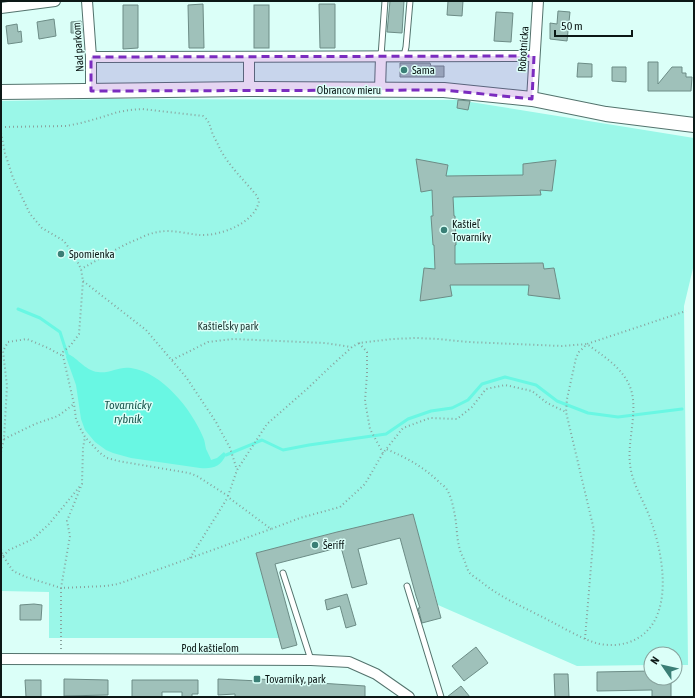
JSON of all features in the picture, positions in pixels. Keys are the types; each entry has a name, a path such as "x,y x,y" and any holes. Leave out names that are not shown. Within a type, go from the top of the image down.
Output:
{"street":[{"path":"1,8 55,1"},
{"name":"Nad parkom","path":"87,1 91,57 91,92"},
{"name":"Robotnícka","path":"532,99 538,1"},
{"path":"380,90 381,56"},
{"path":"91,57 534,56"},
{"path":"249,57 249,89"},
{"name":"Obrancov mieru","path":"1,92 249,89 444,90 532,99 606,114 694,125"},
{"name":"Pod kaštieľom","path":"1,659 311,660 348,662 376,674 410,697"}],"lane":[{"path":"381,56 385,1"},
{"path":"404,56 410,1"},
{"path":"283,573 311,660"},
{"path":"407,586 441,697"}],"path":[{"path":"1,127 66,126 80,124 118,112 142,109 203,116 210,123 220,150 259,200 256,210 250,217 240,225 218,234 201,235 159,231 124,245 81,269"},
{"path":"1,133 5,153 13,178 30,214 42,228 64,241 74,255 81,269 83,281 79,334 71,345 63,352 63,356 76,419 85,436 100,453 107,458 189,473 197,476 228,497 271,530"},
{"path":"83,281 146,330 186,377 216,422 230,448 238,470"},
{"path":"189,559 228,497 238,470 267,424 307,389 330,366 352,347 359,343 392,339 438,338 468,342 531,345 562,346 587,344 686,311"},
{"path":"1,452 4,439 7,386 3,351 8,342 27,339 63,356"},
{"path":"172,360 208,342 233,339 325,342 352,347"},
{"path":"359,343 367,352 365,401 370,429 382,454"},
{"path":"585,639 594,530 566,412 567,399 576,358 579,352 587,344"},
{"path":"386,449 407,458 430,473 447,490 455,513 458,545 469,572 491,590 585,639 596,643 616,645 628,642 641,636 652,625 661,603 663,578 655,532 630,470 629,455 632,424 632,398 630,388 625,377 618,368 587,344"},
{"path":"1,549 3,556 13,571 26,577 61,588 118,584 271,530 300,518 340,507 365,484 382,454 403,428 430,418 457,418 472,407 486,390 506,385 532,391 548,403 566,412"},
{"path":"4,439 35,424 58,416 74,404"},
{"path":"60,659 61,588 70,536 67,521 82,484 83,448 85,436"},
{"path":"3,556 9,550 33,539 49,524 82,484"}],"highlighted area":[{"path":"534,56 532,99 444,90 91,91 91,57"}],"green space":[{"name":"Kaštieľsky park","path":"110,99 458,100 694,138 694,264 684,306 688,665 683,665 683,646 643,646 643,665 577,666 438,605 413,514 256,553 279,638 49,638 49,592 1,591 1,101"}],"water":[{"name":"Tovarnícky rybník","path":"67,354 93,371 106,372 122,368 131,368 143,371 165,384 184,404 198,426 204,438 206,449 211,460 217,458 224,452 226,455 224,459 219,465 209,468 200,468 131,458 106,450 95,442 85,430 81,419 76,385 66,357"}],"building":[{"path":"390,1 404,1 402,33 387,32"},
{"path":"448,1 463,1 462,16 447,15"},
{"path":"203,4 204,48 189,48 188,5"},
{"path":"319,4 335,4 335,48 320,48"},
{"path":"123,5 138,5 138,48 123,49"},
{"path":"254,5 269,5 269,48 254,48"},
{"path":"558,11 570,12 567,41 550,39 550,23 557,24"},
{"path":"496,12 513,13 511,42 494,41"},
{"path":"54,19 56,36 39,39 37,22"},
{"path":"81,21 82,33 71,33 71,22"},
{"path":"17,24 18,32 21,31 22,42 8,44 6,26"},
{"path":"648,62 658,62 658,84 672,67 682,67 682,73 686,73 686,77 692,77 691,91 648,91"},
{"path":"400,63 430,63 431,66 444,66 444,77 400,77"},
{"path":"578,63 592,64 592,77 577,77"},
{"path":"612,67 626,67 626,82 612,81"},
{"path":"458,100 470,101 468,110 457,108"},
{"name":"Kaštieľ Tovarníky","path":"416,159 448,165 446,176 523,175 523,164 556,160 552,191 540,190 541,195 453,197 456,245 455,264 543,263 544,269 554,268 560,299 528,295 529,285 450,285 452,296 420,301 424,268 435,269 431,216 433,216 432,190 421,192"},
{"path":"413,514 441,618 422,623 418,608 420,608 400,538 358,549 367,584 352,588 341,547 275,564 297,645 282,649 256,553"},
{"path":"347,594 356,625 346,628 340,606 327,610 325,600"},
{"path":"20,605 42,605 41,620 20,620"},
{"path":"476,647 488,663 464,681 452,666"},
{"path":"643,671 643,686 671,686 671,697 652,697 652,690 597,691 597,672"},
{"path":"554,674 568,674 569,697 555,697"},
{"path":"64,679 108,680 108,695 64,696"},
{"path":"218,679 259,681 259,679 275,680 275,682 304,682 365,686 365,697 235,697 235,694 218,695"},
{"path":"25,680 41,680 41,697 26,697"},
{"path":"132,680 198,680 198,694 192,694 192,697 182,697 182,692 162,692 162,697 132,697"},
{"path":"461,686 470,697 447,697"}],"waterway":[{"path":"18,309 40,318 60,332 67,354"},
{"path":"226,455 262,440 283,450 386,434 408,419 431,411 452,408 468,400 482,384 505,377 536,385 557,401 588,413 618,417 682,409"}],"place":[{"name":"Sama","path":"404,70"},
{"name":"Kaštieľ Tovarníky","path":"444,230"},
{"name":"Spomienka","path":"61,254"},
{"name":"Šeriff","path":"315,545"},
{"name":"Tovarníky, park","path":"257,679"}]}
